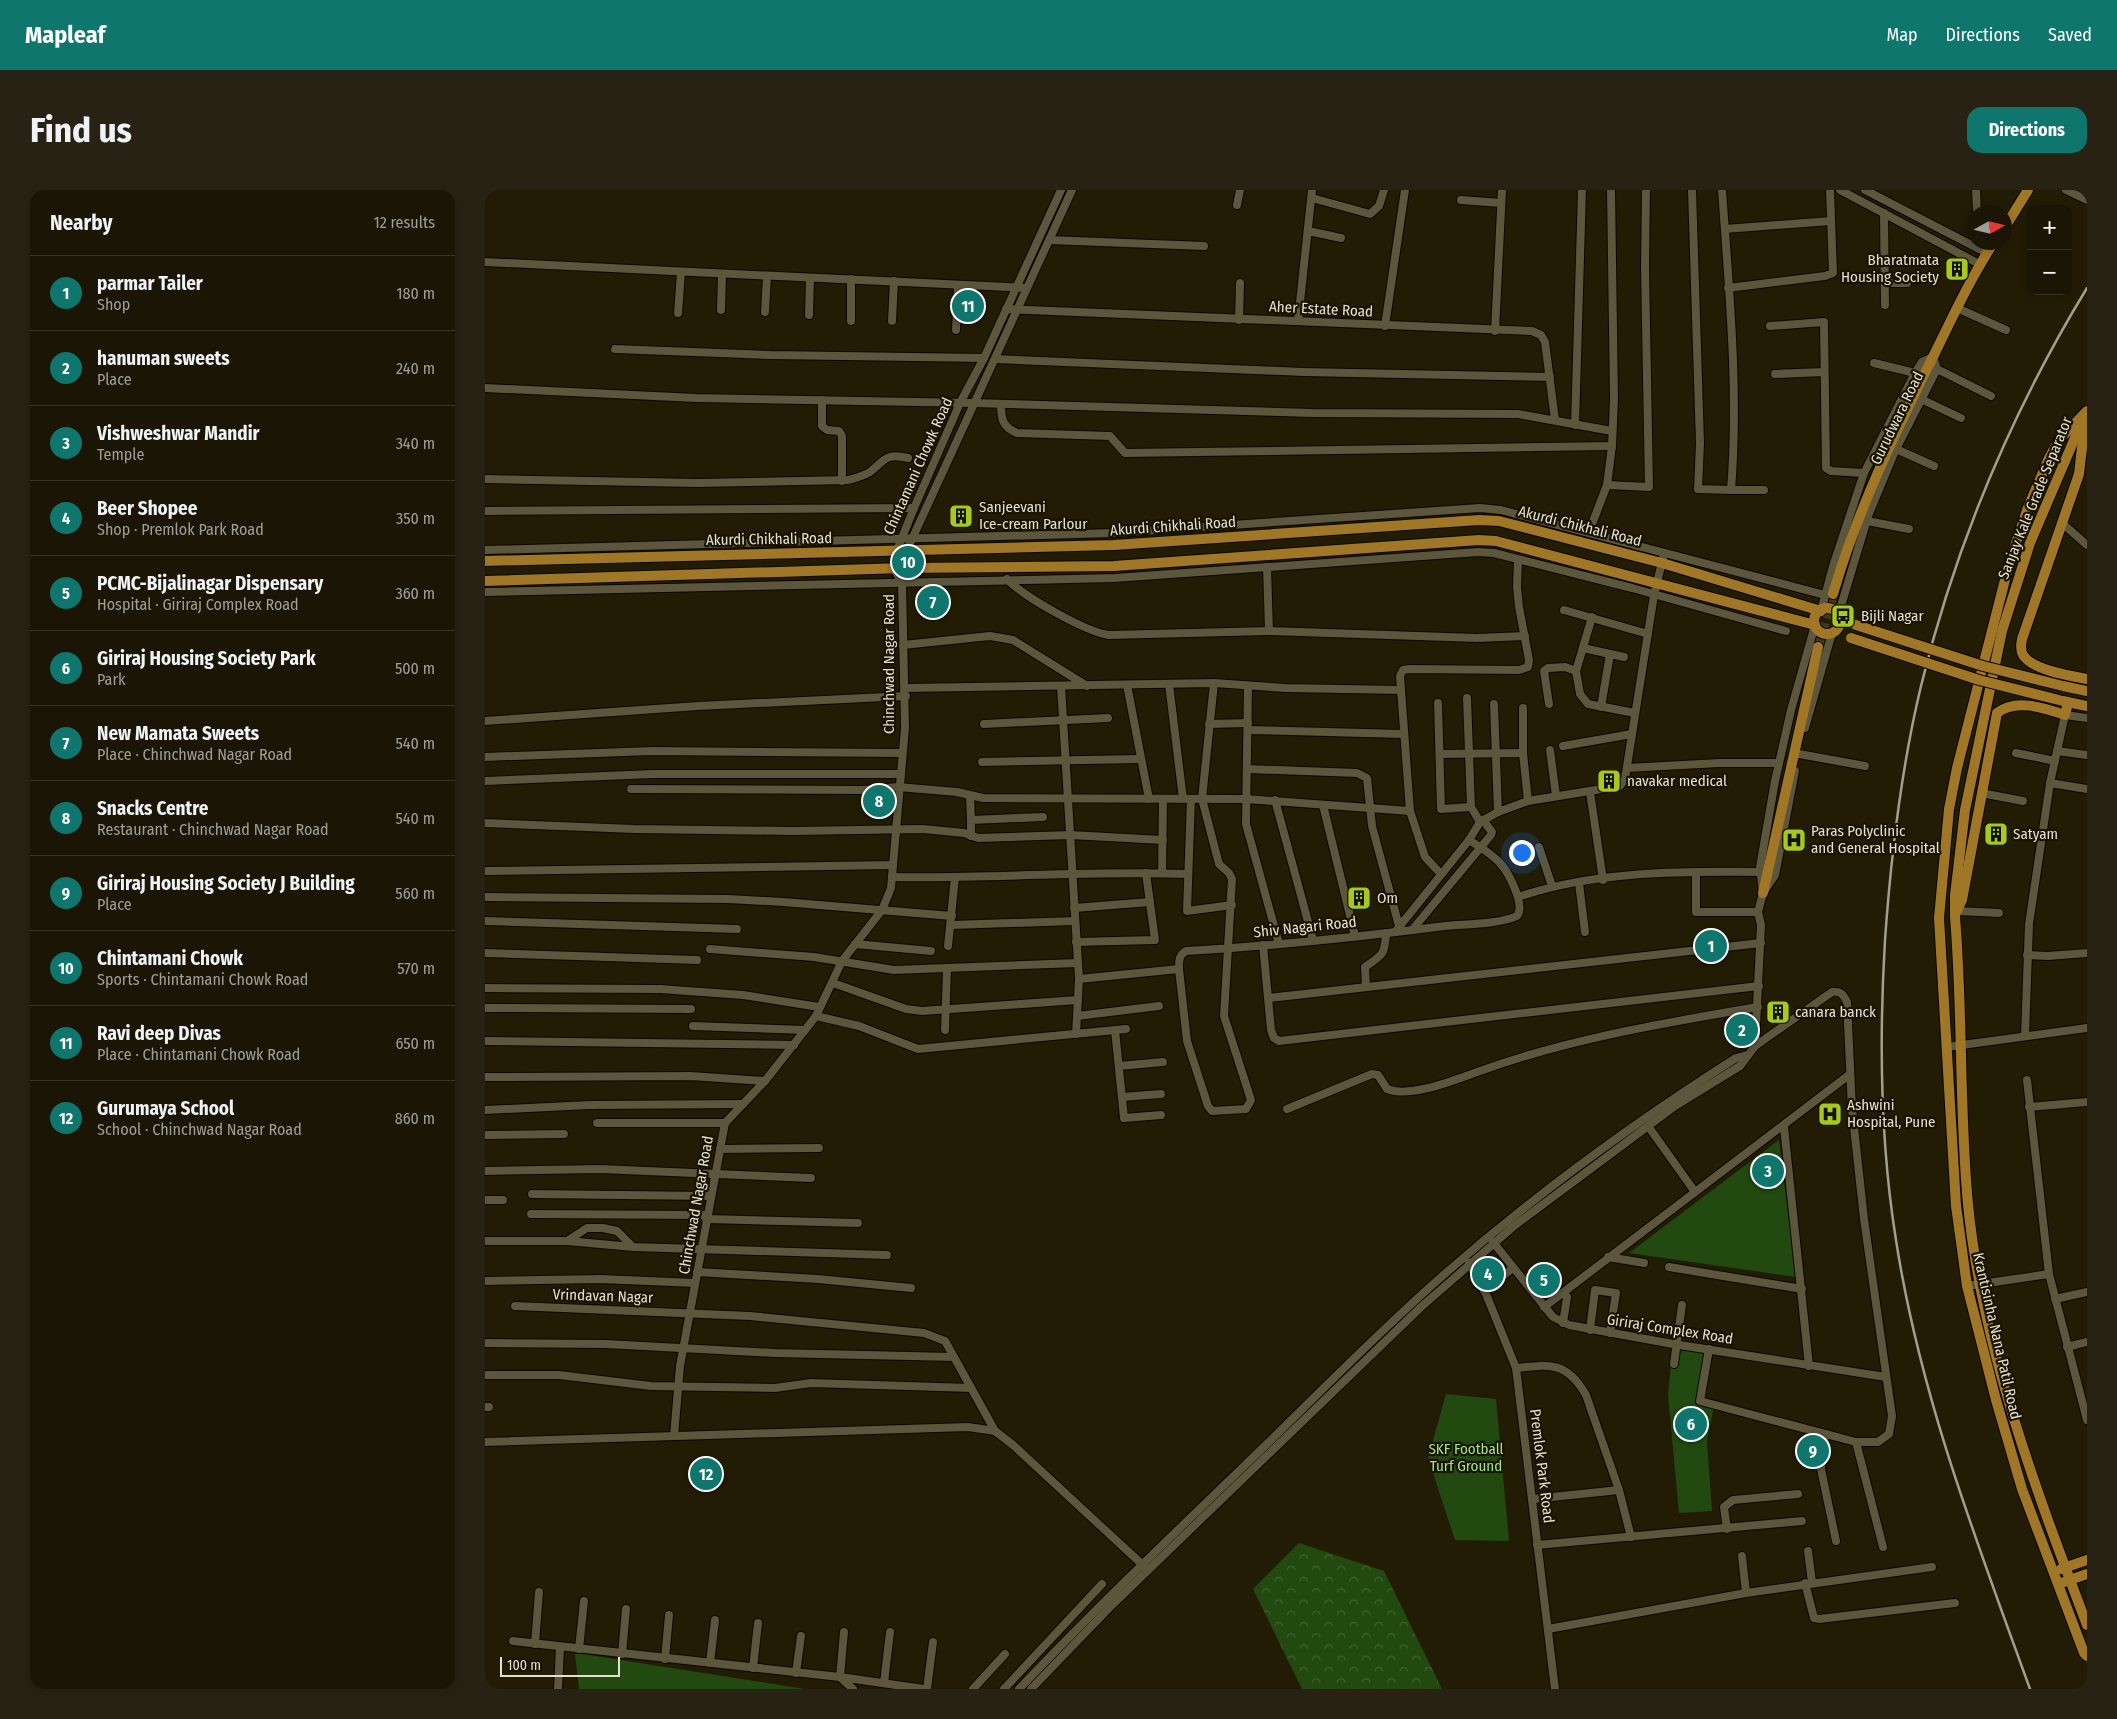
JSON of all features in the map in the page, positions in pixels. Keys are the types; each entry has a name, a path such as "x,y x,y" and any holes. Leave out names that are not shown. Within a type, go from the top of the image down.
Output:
{"main road":[{"path":"2012,216 2028,190"},
{"path":"1829,595 1873,482 1902,416 1989,250"},
{"path":"2087,410 2079,474 2063,524 2021,638 2023,654 2036,664 2067,676 2087,679"},
{"name":"Sanjay Kale Grade Separator","path":"1956,914 1955,895 1965,810 2002,631 2030,543 2087,410"},
{"name":"Sanjay Kale Grade Separator","path":"1939,918 1939,896 1949,808 1957,768 2009,564 2027,510 2049,458 2059,440 2087,410"},
{"name":"Akurdi Chikhali Road","path":"485,561 1114,546 1479,520 1499,521 1662,563 1821,611"},
{"path":"485,581 899,569 1114,566 1479,540 1496,541 1815,625 1824,634 1832,633 1851,638 1979,680 2087,706"},
{"path":"1815,625 1815,617 1821,611 1829,609 1839,617 1856,624 1983,666 2087,690"},
{"path":"1832,633 1838,628 1839,617"},
{"path":"1763,893 1818,646"},
{"path":"1956,914 1962,900 1997,713 2007,707 2022,704 2065,715 2064,701"},
{"path":"1939,896 1955,895"},
{"name":"Krantisinha Nana Patil Road","path":"1956,914 1968,1204 1980,1284 2023,1449 2087,1625"},
{"name":"Krantisinha Nana Patil Road","path":"1939,918 1955,1206 1967,1286 2010,1452 2053,1572 2084,1654 2087,1656"},
{"path":"2053,1572 2087,1560"},
{"path":"2058,1585 2087,1574"}],"street":[{"name":"Chintamani Chowk Road","path":"903,583 899,569 902,550 901,539 960,404 984,358 1061,190"},
{"name":"Chintamani Chowk Road","path":"902,550 912,538 1072,190"},
{"path":"1237,205 1240,190"},
{"path":"1298,321 1312,194 1369,214 1379,206 1384,190"},
{"path":"1385,326 1405,190"},
{"path":"1495,331 1502,190"},
{"path":"1575,425 1582,190"},
{"path":"1589,532 1607,485 1612,446 1611,190"},
{"path":"1607,485 1649,487 1645,268 1646,190"},
{"path":"1692,190 1700,443 1698,489 1764,490"},
{"path":"1722,190 1734,450 1731,490"},
{"path":"1728,288 1830,275 1834,269 1830,190"},
{"path":"1841,190 1981,265"},
{"path":"1865,190 1967,240"},
{"path":"1976,190 1977,205"},
{"path":"2066,190 2087,200"},
{"path":"1461,200 1501,203"},
{"path":"1884,213 1885,305"},
{"path":"1725,228 1831,221"},
{"path":"1308,231 1341,238"},
{"path":"1049,240 1204,246"},
{"path":"1983,250 1987,253"},
{"path":"485,262 1027,288"},
{"path":"677,313 681,272"},
{"path":"721,310 722,274"},
{"path":"765,312 767,276"},
{"path":"809,315 810,278"},
{"path":"851,279 851,321"},
{"path":"892,321 894,281"},
{"path":"1239,320 1241,283"},
{"path":"1885,283 1907,283"},
{"path":"956,330 958,284"},
{"path":"1957,308 2006,330"},
{"name":"Aher Estate Road","path":"1006,309 1495,331 1532,331 1541,334 1545,342 1550,377"},
{"path":"1771,326 1824,322 1826,468 1831,471 1864,473"},
{"path":"615,349 771,355 984,358"},
{"name":"Gurudwara Road","path":"1821,611 1829,595 1833,566 1864,473 1915,373 1922,362 1933,357 1937,369 1896,449 1867,521 1839,617"},
{"path":"995,359 1303,372 1550,377 1555,420"},
{"path":"1874,363 1915,373"},
{"path":"1937,369 1991,396"},
{"path":"1775,374 1824,372"},
{"path":"485,388 696,398 973,403 1311,413 1518,414 1613,430"},
{"path":"1921,399 1961,418"},
{"path":"822,400 822,426 827,430 839,431 842,436 842,480"},
{"path":"1001,404 1001,418 1005,426 1017,433 1110,436 1125,453 1612,446"},
{"path":"1896,449 1934,466"},
{"path":"485,479 697,483 842,480 868,473 885,457 896,455 908,458"},
{"path":"485,511 914,508"},
{"path":"485,550 1114,533 1473,508 1501,510 1829,595"},
{"path":"1867,521 1909,529"},
{"path":"2063,524 2087,545"},
{"path":"1397,929 1440,873 1469,840 1482,821 1528,801 1620,786 1625,779 1654,594 1665,551"},
{"path":"485,592 1115,578 1467,552 1494,553 1654,594 1786,631"},
{"path":"1440,873 1425,857 1409,812 1400,676 1403,670 1409,669 1525,669 1530,664 1517,587 1518,560"},
{"path":"1267,567 1269,631"},
{"path":"1007,579 1028,597 1099,633 1269,631 1477,638 1525,636"},
{"name":"Chinchwad Nagar Road","path":"674,1436 678,1387 684,1348 725,1123 765,1081 816,1016 842,961 882,910 888,899 893,865 905,692 903,583"},
{"path":"1564,610 1648,634"},
{"path":"1592,617 1576,671 1583,699 1588,704 1635,713"},
{"path":"1763,893 1761,872 1779,763 1815,625"},
{"path":"1755,1046 1761,943 1761,925 1758,912 1763,893 1775,875 1799,754 1832,633"},
{"path":"903,645 990,636 1003,637 1013,640 1087,686"},
{"path":"1583,648 1624,657"},
{"path":"1601,707 1610,654"},
{"path":"1549,704 1544,671 1547,668 1565,667 1576,671"},
{"path":"485,721 905,692 1061,686 1214,683 1249,686 1401,690"},
{"path":"1079,979 1179,968 1187,1041 1208,1106 1212,1111 1219,1112 1246,1109 1251,1100 1251,1094 1224,1016 1232,905 1232,879 1229,873 1219,864 1202,799 1214,683"},
{"path":"1169,684 1187,799 1187,911 1232,905"},
{"path":"1127,685 1149,799"},
{"path":"1061,686 1079,979 1076,1034"},
{"path":"1249,686 1246,824 1279,944"},
{"path":"1412,930 1493,833 1471,808 1467,698"},
{"path":"1438,703 1441,809 1471,808"},
{"path":"1493,704 1499,812"},
{"path":"1523,708 1523,753 1528,801"},
{"path":"2025,1036 2029,924 2050,783 2065,715 2087,718"},
{"path":"984,724 1109,718"},
{"path":"1209,724 1403,734"},
{"path":"1563,746 1632,734"},
{"path":"1550,750 1556,796"},
{"path":"485,757 652,751 902,753"},
{"path":"2057,751 2087,755"},
{"path":"1440,754 1523,753"},
{"path":"2016,753 2055,761"},
{"path":"1799,754 1865,766"},
{"path":"982,762 1140,759"},
{"path":"1627,768 1779,763"},
{"path":"1247,769 1363,775 1369,783 1370,810 1397,929"},
{"path":"485,780 642,775 899,774"},
{"path":"642,775 643,789"},
{"path":"2050,783 2087,789"},
{"path":"631,789 864,790 898,787 957,792 970,796 1019,799 1246,799 1409,812"},
{"path":"1590,792 1603,880"},
{"path":"1981,792 2023,801"},
{"path":"970,796 971,836"},
{"path":"1162,873 1163,800"},
{"path":"1275,800 1313,940"},
{"path":"1323,805 1355,936"},
{"path":"971,820 1043,817"},
{"path":"485,823 634,830 944,830 971,836 995,838 1070,835 1163,840"},
{"path":"1469,840 1501,864 1518,897 1552,886 1641,874 1761,872"},
{"path":"1539,847 1552,886"},
{"path":"485,871 893,865"},
{"path":"892,877 955,877 1071,872 1187,874"},
{"path":"1696,872 1697,912 1758,912"},
{"path":"1076,942 1155,940 1146,873"},
{"path":"948,946 955,877"},
{"path":"1579,883 1585,932"},
{"path":"485,897 728,899 882,910 951,920 1075,921"},
{"name":"Shiv Nagari Road","path":"1179,968 1179,957 1186,951 1279,944 1386,933 1397,929 1412,930 1513,918 1520,913 1518,897"},
{"path":"1074,908 1149,902"},
{"path":"1956,914 1999,913"},
{"path":"485,921 737,929"},
{"path":"1366,987 1365,967 1382,956 1385,950 1386,933"},
{"path":"1269,998 1761,943"},
{"path":"855,944 931,950"},
{"path":"1263,945 1271,1030 1274,1038 1279,1042 1759,986"},
{"path":"710,949 792,955 894,970 1078,963"},
{"path":"2027,955 2049,956 2087,952"},
{"path":"485,953 697,960"},
{"path":"945,1030 947,969"},
{"path":"833,982 906,1009 946,1010 1078,1000"},
{"path":"485,988 660,989 743,995 819,1007"},
{"path":"1031,1689 1145,1567 1421,1307 1514,1226 1648,1126 1740,1066 1755,1046 1832,992 1838,991 1843,994 1847,1002 1849,1075 1863,1219 1891,1416 1889,1434 1878,1442 1856,1442 1700,1401 1709,1349"},
{"path":"1077,1016 1159,1006"},
{"path":"485,1008 691,1009"},
{"path":"1287,1109 1371,1074 1378,1075 1387,1089 1403,1092 1456,1080 1525,1055 1574,1041 1758,1008"},
{"path":"816,1016 859,1026 917,1049 1126,1029"},
{"path":"693,1026 805,1030"},
{"path":"1947,1047 2087,1028"},
{"path":"1115,1030 1124,1118 1161,1115"},
{"path":"485,1041 794,1045"},
{"path":"1019,1689 1415,1301 1463,1258 1489,1236 1671,1099 1736,1058 1747,1055"},
{"path":"1119,1066 1163,1062"},
{"path":"1544,1307 1608,1257 1784,1127 1849,1075"},
{"path":"485,1077 690,1076 765,1081"},
{"path":"2027,1080 2049,1274 2087,1420"},
{"path":"1122,1097 1161,1094"},
{"path":"2029,1108 2087,1102"},
{"path":"485,1110 590,1104 743,1104"},
{"path":"597,1123 725,1123"},
{"path":"1648,1126 1695,1192"},
{"path":"1784,1127 1809,1366"},
{"path":"485,1135 564,1134"},
{"path":"720,1149 819,1148"},
{"path":"485,1170 600,1169 811,1178"},
{"path":"532,1194 711,1196"},
{"path":"485,1200 503,1200"},
{"path":"531,1214 707,1217 858,1223"},
{"path":"567,1241 587,1228 603,1228 617,1231 633,1247"},
{"name":"Giriraj Complex Road","path":"1489,1236 1544,1307 1553,1317 1563,1323 1591,1330 1809,1366 1886,1376"},
{"path":"485,1241 567,1241 633,1247 887,1255"},
{"path":"1608,1257 1644,1263"},
{"name":"Premlok Park Road","path":"1463,1258 1471,1265 1484,1290 1516,1368 1555,1689"},
{"path":"1669,1267 1802,1289"},
{"path":"1484,1290 1513,1268"},
{"path":"697,1272 818,1279 911,1288"},
{"path":"1967,1286 2049,1274"},
{"path":"485,1281 601,1279 695,1283"},
{"path":"1591,1330 1595,1290 1616,1293 1610,1333"},
{"path":"2055,1299 2087,1292"},
{"path":"1563,1323 1567,1298"},
{"path":"1674,1364 1682,1304"},
{"name":"Vrindavan Nagar","path":"515,1306 690,1313 829,1323 924,1334 945,1341 995,1432"},
{"path":"2067,1347 2087,1342"},
{"path":"485,1343 954,1357"},
{"path":"1516,1368 1553,1366 1564,1369 1587,1395 1619,1490 1631,1537"},
{"path":"485,1375 559,1375 621,1384 678,1387 775,1388 811,1382 971,1388"},
{"path":"2078,1389 2087,1386"},
{"path":"485,1442 968,1427 995,1432 1013,1444 1145,1567"},
{"path":"1825,1434 1821,1469 1836,1541"},
{"path":"1856,1442 1883,1547"},
{"path":"1533,1499 1619,1490"},
{"path":"1727,1529 1724,1507 1733,1500 1798,1494"},
{"path":"1537,1545 1802,1521"},
{"path":"1808,1551 1811,1613 1814,1618 1819,1619 1955,1603"},
{"path":"1742,1556 1745,1593"},
{"path":"1548,1628 1745,1593 1932,1566"},
{"path":"1004,1689 1102,1584"},
{"path":"535,1644 539,1592"},
{"path":"579,1649 584,1601"},
{"path":"622,1654 626,1609"},
{"path":"665,1658 669,1615"},
{"path":"710,1663 715,1620"},
{"path":"753,1668 758,1623"},
{"path":"840,1677 844,1632"},
{"path":"884,1683 889,1632"},
{"path":"796,1673 801,1636"},
{"path":"513,1641 840,1677 905,1688 926,1689 933,1642"},
{"path":"557,1689 560,1646"},
{"path":"973,1689 1005,1654"},
{"path":"840,1677 853,1689"}],"green space":[{"path":"1779,1140 1796,1277 1629,1253"},
{"path":"1673,1344 1709,1349 1700,1401 1714,1406 1707,1442 1712,1511 1679,1513 1668,1395"},
{"name":"SKF Football Turf Ground","path":"1446,1394 1496,1399 1509,1541 1455,1540 1428,1458"},
{"path":"1299,1543 1384,1571 1442,1689 1302,1689 1253,1589"},
{"path":"575,1654 583,1654 805,1689 579,1689"}],"tunnel":[{"path":"1818,647 1833,594"}],"railway":[{"path":"2030,1689 1952,1468 1935,1412 1906,1298 1891,1203 1884,1128 1882,1090 1883,978 1890,876 1902,780 1921,686 1935,634 1969,531 2010,431 2034,383 2087,288"}],"place":[{"name":"Bharatmata Housing Society","path":"1957,269"},
{"name":"Ravi deep Divas","path":"968,306"},
{"name":"Sanjeevani Ice-cream Parlour","path":"961,516"},
{"name":"Chintamani Chowk","path":"908,562"},
{"name":"New Mamata Sweets","path":"933,602"},
{"name":"Bijli Nagar","path":"1843,616"},
{"name":"navakar medical","path":"1609,781"},
{"name":"Snacks Centre","path":"879,801"},
{"name":"Satyam","path":"1996,834"},
{"name":"Paras Polyclinic and General Hospital","path":"1794,840"},
{"name":"Om","path":"1359,898"},
{"name":"parmar Tailer","path":"1711,946"},
{"name":"canara banck","path":"1778,1012"},
{"name":"hanuman sweets","path":"1742,1030"},
{"name":"Ashwini Hospital, Pune","path":"1830,1114"},
{"name":"Vishweshwar Mandir","path":"1768,1171"},
{"name":"Beer Shopee","path":"1488,1274"},
{"name":"PCMC-Bijalinagar Dispensary","path":"1544,1280"},
{"name":"Giriraj Housing Society Park","path":"1691,1424"},
{"name":"Giriraj Housing Society J Building","path":"1813,1451"},
{"name":"Gurumaya School","path":"706,1474"}]}
